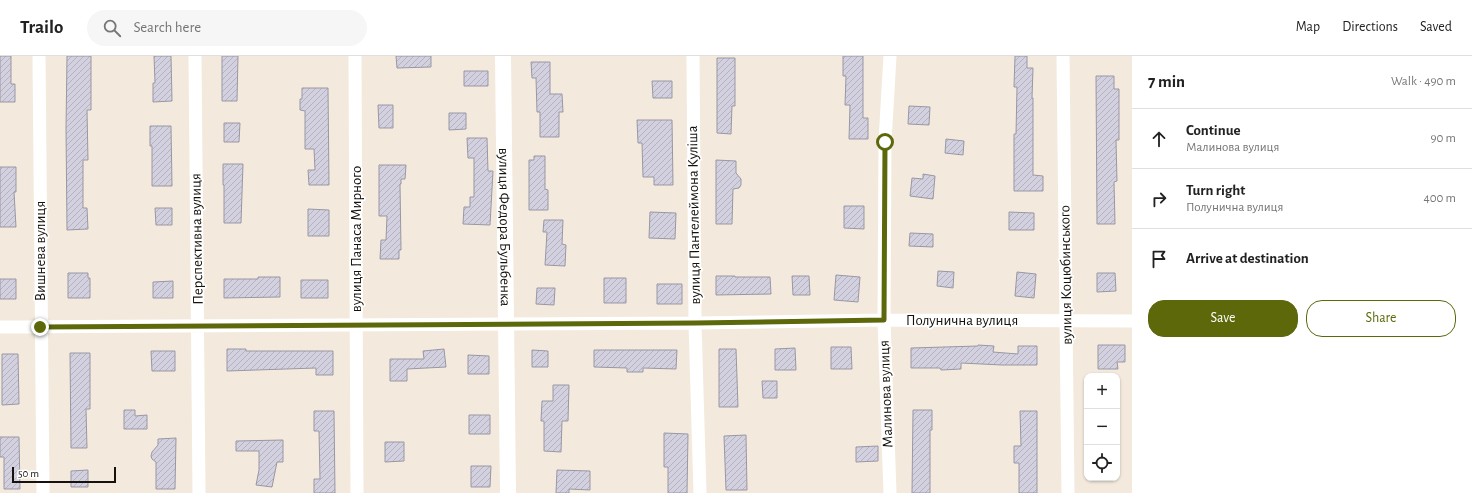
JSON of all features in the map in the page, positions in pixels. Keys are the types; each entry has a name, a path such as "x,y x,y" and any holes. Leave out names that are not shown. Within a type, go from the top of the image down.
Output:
{"street":[{"name":"Вишнева вулиця","path":"39,56 42,493"},
{"name":"Перспективна вулиця","path":"195,56 199,493"},
{"name":"вулиця Панаса Мирного","path":"355,56 357,493"},
{"name":"вулиця Федора Бульбенка","path":"503,56 508,493"},
{"name":"вулиця Пантелеймона Куліша","path":"693,56 695,323 700,493"},
{"name":"Малинова вулиця","path":"890,56 885,142 884,320 890,493"},
{"name":"вулиця Коцюбинського","path":"1063,56 1068,493"},
{"name":"Полунична вулиця","path":"0,327 695,323 884,320 1132,321"}],"building":[{"path":"0,56 11,56 11,84 15,84 15,102 0,102"},
{"path":"67,56 91,56 91,110 87,110 88,160 83,160 83,208 87,208 88,229 67,230"},
{"path":"154,56 171,56 172,101 153,102 153,83 155,83"},
{"path":"222,56 238,56 237,101 222,101"},
{"path":"396,56 431,56 431,67 397,68"},
{"path":"843,56 863,56 863,118 868,118 868,139 849,139 850,105 845,105 846,76 843,76"},
{"path":"1015,56 1027,56 1027,68 1033,68 1033,175 1043,176 1043,191 1014,191 1014,134 1016,134 1017,87 1014,87"},
{"path":"717,58 735,58 735,106 732,106 731,134 717,133"},
{"path":"531,62 550,62 550,94 562,94 563,112 559,112 559,137 540,137 540,112 537,112 536,78 532,78"},
{"path":"464,71 488,71 488,86 464,86"},
{"path":"1096,76 1114,76 1114,89 1119,89 1119,140 1116,140 1117,181 1114,182 1115,224 1097,224"},
{"path":"652,81 672,81 672,98 653,98"},
{"path":"302,88 328,88 329,185 309,185 308,170 315,170 314,149 305,149 305,111 300,110"},
{"path":"378,105 393,105 393,128 379,128"},
{"path":"909,106 930,107 929,125 908,124"},
{"path":"449,113 466,113 466,129 449,130"},
{"path":"637,120 672,120 673,185 654,185 654,177 643,177 642,143 638,143"},
{"path":"224,123 240,123 239,142 224,142"},
{"path":"150,126 171,126 172,186 152,186 152,146 150,146"},
{"path":"467,138 487,138 488,171 493,171 490,225 463,224 464,207 470,207 470,197 474,197 474,158 468,158"},
{"path":"946,139 964,141 963,155 945,153"},
{"path":"534,156 545,156 545,189 548,190 548,210 529,210 529,160 534,160"},
{"path":"716,160 736,161 736,173 741,179 741,185 739,188 733,189 732,224 716,224"},
{"path":"223,164 243,164 241,223 224,223"},
{"path":"379,165 406,165 405,179 401,179 400,184 401,250 399,250 399,259 380,259 381,240 386,240 387,216 379,216"},
{"path":"0,167 16,167 16,192 14,192 16,227 0,227"},
{"path":"923,174 935,176 933,199 910,196 912,178 923,179"},
{"path":"844,206 864,206 864,229 844,228"},
{"path":"155,208 172,208 172,225 156,225"},
{"path":"308,209 329,210 329,236 308,236"},
{"path":"650,212 676,213 675,239 649,238"},
{"path":"1009,212 1034,213 1034,230 1009,230"},
{"path":"544,220 563,220 562,244 566,245 565,266 545,265 547,232 543,232"},
{"path":"910,233 933,234 933,247 909,246"},
{"path":"938,271 954,272 953,288 937,286"},
{"path":"1017,272 1036,274 1034,298 1015,296"},
{"path":"68,273 88,273 88,278 90,278 90,298 68,298"},
{"path":"1097,273 1115,273 1116,291 1097,292"},
{"path":"836,275 860,277 858,302 834,300"},
{"path":"716,276 770,277 771,294 716,295"},
{"path":"792,276 809,276 810,295 793,295"},
{"path":"258,277 280,277 280,297 224,298 224,279 258,279"},
{"path":"604,278 626,278 626,303 604,303"},
{"path":"0,279 16,279 16,299 0,299"},
{"path":"301,280 328,280 328,298 301,298"},
{"path":"173,281 173,298 153,298 153,282"},
{"path":"657,284 682,284 682,304 657,304"},
{"path":"537,288 555,288 554,305 536,304"},
{"path":"978,345 994,346 993,352 1018,354 1018,346 1037,346 1037,365 961,363 961,369 941,370 940,368 911,368 911,348"},
{"path":"1098,345 1125,345 1125,362 1117,362 1118,369 1098,369"},
{"path":"831,347 851,347 852,369 831,369"},
{"path":"795,348 796,370 775,370 775,349"},
{"path":"227,349 246,349 246,351 333,351 333,375 316,375 316,368 227,371"},
{"path":"444,349 446,367 407,369 407,381 390,381 390,359 424,359 423,351"},
{"path":"719,349 736,349 738,407 719,407"},
{"path":"532,350 548,351 548,367 532,367"},
{"path":"594,350 677,350 676,369 643,368 643,372 627,372 627,368 594,367"},
{"path":"151,351 175,351 175,371 152,371"},
{"path":"70,353 90,353 90,409 86,409 87,448 71,448"},
{"path":"2,354 18,354 19,404 2,405"},
{"path":"468,355 489,356 489,374 468,374"},
{"path":"762,381 777,381 777,398 763,398"},
{"path":"553,385 569,385 568,421 562,421 561,452 544,451 544,421 541,421 542,401 553,401"},
{"path":"124,410 135,410 135,416 147,415 147,429 124,429"},
{"path":"913,410 932,410 932,430 930,430 930,493 912,493"},
{"path":"314,411 334,411 335,493 314,493 314,479 320,479 319,431 314,431"},
{"path":"1020,411 1037,411 1037,493 1019,493 1019,463 1014,463 1014,446 1021,446"},
{"path":"469,415 490,415 490,434 469,434"},
{"path":"664,433 688,434 687,493 668,493 668,467 664,467"},
{"path":"746,435 747,490 726,490 724,436"},
{"path":"0,437 19,437 20,489 4,489 4,457 0,457"},
{"path":"176,438 175,489 156,489 156,462 152,459 152,452 158,445 158,439"},
{"path":"283,440 283,462 277,462 272,487 256,485 259,470 259,451 236,451 236,441"},
{"path":"385,442 404,442 404,461 385,462"},
{"path":"878,446 878,461 856,462 856,447"},
{"path":"471,466 491,466 490,487 471,487"},
{"path":"88,470 88,487 71,487 71,471"},
{"path":"557,470 590,471 590,490 569,489 569,493 556,493"}],"route":[{"path":"40,327 695,323 884,320 885,142"}]}
